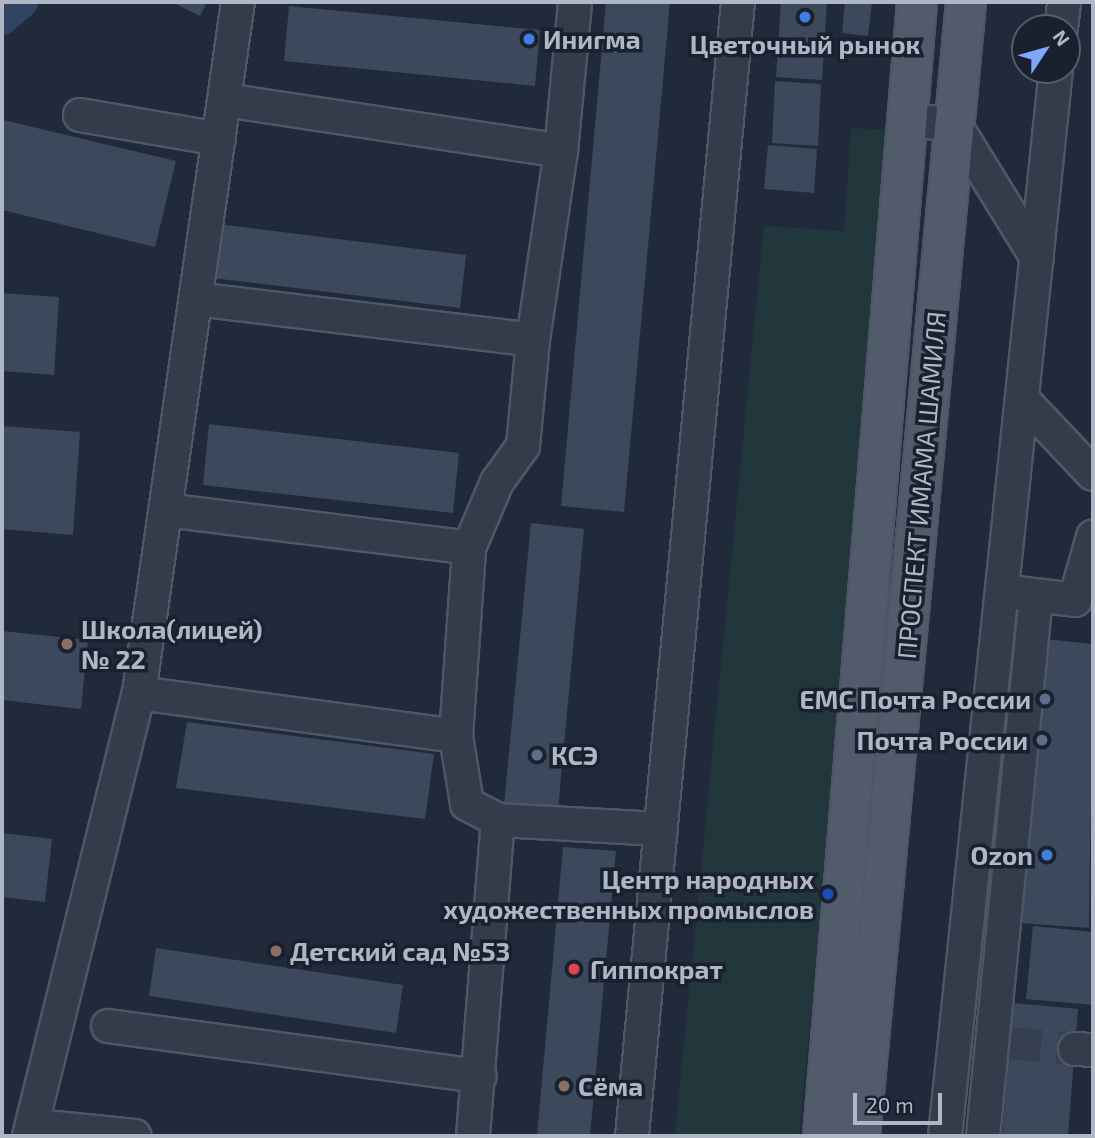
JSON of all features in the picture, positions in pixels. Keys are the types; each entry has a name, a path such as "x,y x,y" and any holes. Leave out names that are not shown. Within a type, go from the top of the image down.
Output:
{"main road":[{"name":"ПРОСПЕКТ ИМАМА ШАМИЛЯ","path":"823,1136 918,2"},
{"name":"ПРОСПЕКТ ИМАМА ШАМИЛЯ","path":"860,1136 967,2"}],"street":[{"path":"134,1136 33,1131 40,1076 139,693 238,2"},
{"path":"575,2 561,151 533,340 523,446 496,482 469,548 456,736 467,804 498,820 661,829"},
{"path":"632,1136 738,2"},
{"path":"945,1136 1055,84"},
{"path":"225,100 561,151"},
{"path":"80,114 219,139"},
{"path":"910,120 955,125 1037,258"},
{"path":"196,299 533,340"},
{"path":"1022,399 1093,474"},
{"path":"166,510 469,548"},
{"path":"1002,592 1087,605 1093,537"},
{"path":"983,1136 1001,1043 1037,596"},
{"path":"139,693 456,736"},
{"path":"473,1136 480,1076 498,820"},
{"path":"108,1026 480,1076"}],"green space":[{"path":"851,128 897,130 799,1136 675,1136 764,226 844,231"}],"building":[{"path":"172,2 207,2 200,16"},
{"path":"606,2 670,2 624,512 561,506"},
{"path":"781,2 827,2 822,80 776,77"},
{"path":"845,2 872,2 868,36 842,33"},
{"path":"289,6 540,30 535,86 284,61"},
{"path":"775,81 821,84 818,146 772,143"},
{"path":"3,120 176,161 155,247 2,210"},
{"path":"768,145 817,149 814,193 764,189"},
{"path":"218,224 466,255 460,308 212,278"},
{"path":"2,293 59,297 54,375 2,371"},
{"path":"209,424 459,453 453,513 203,485"},
{"path":"2,426 80,432 73,535 2,529"},
{"path":"531,523 584,529 558,810 504,805"},
{"path":"2,631 88,640 81,709 2,700"},
{"path":"1045,639 1093,644 1089,928 1021,923"},
{"path":"187,722 434,754 425,819 176,788"},
{"path":"2,833 52,839 45,902 2,897"},
{"path":"563,847 616,851 590,1136 537,1136"},
{"path":"1033,926 1093,932 1093,1005 1026,999"},
{"path":"156,948 403,985 396,1033 149,996"},
{"path":"1013,1003 1078,1009 1068,1136 1002,1136"}],"waterway":[{"path":"2,19 22,2"}],"tunnel":[{"path":"1009,1043 1075,1049"}],"place":[{"name":"Цветочный рынок","path":"805,17"},
{"name":"Инигма","path":"529,39"},
{"name":"Школа(лицей) № 22","path":"67,644"},
{"name":"ЕМС Почта России","path":"1045,699"},
{"name":"Почта России","path":"1042,740"},
{"name":"КСЭ","path":"537,755"},
{"name":"Ozon","path":"1047,855"},
{"name":"Центр народных художественных промыслов","path":"828,894"},
{"name":"Детский сад №53","path":"276,951"},
{"name":"Гиппократ","path":"574,969"},
{"name":"Сёма","path":"564,1086"}]}
